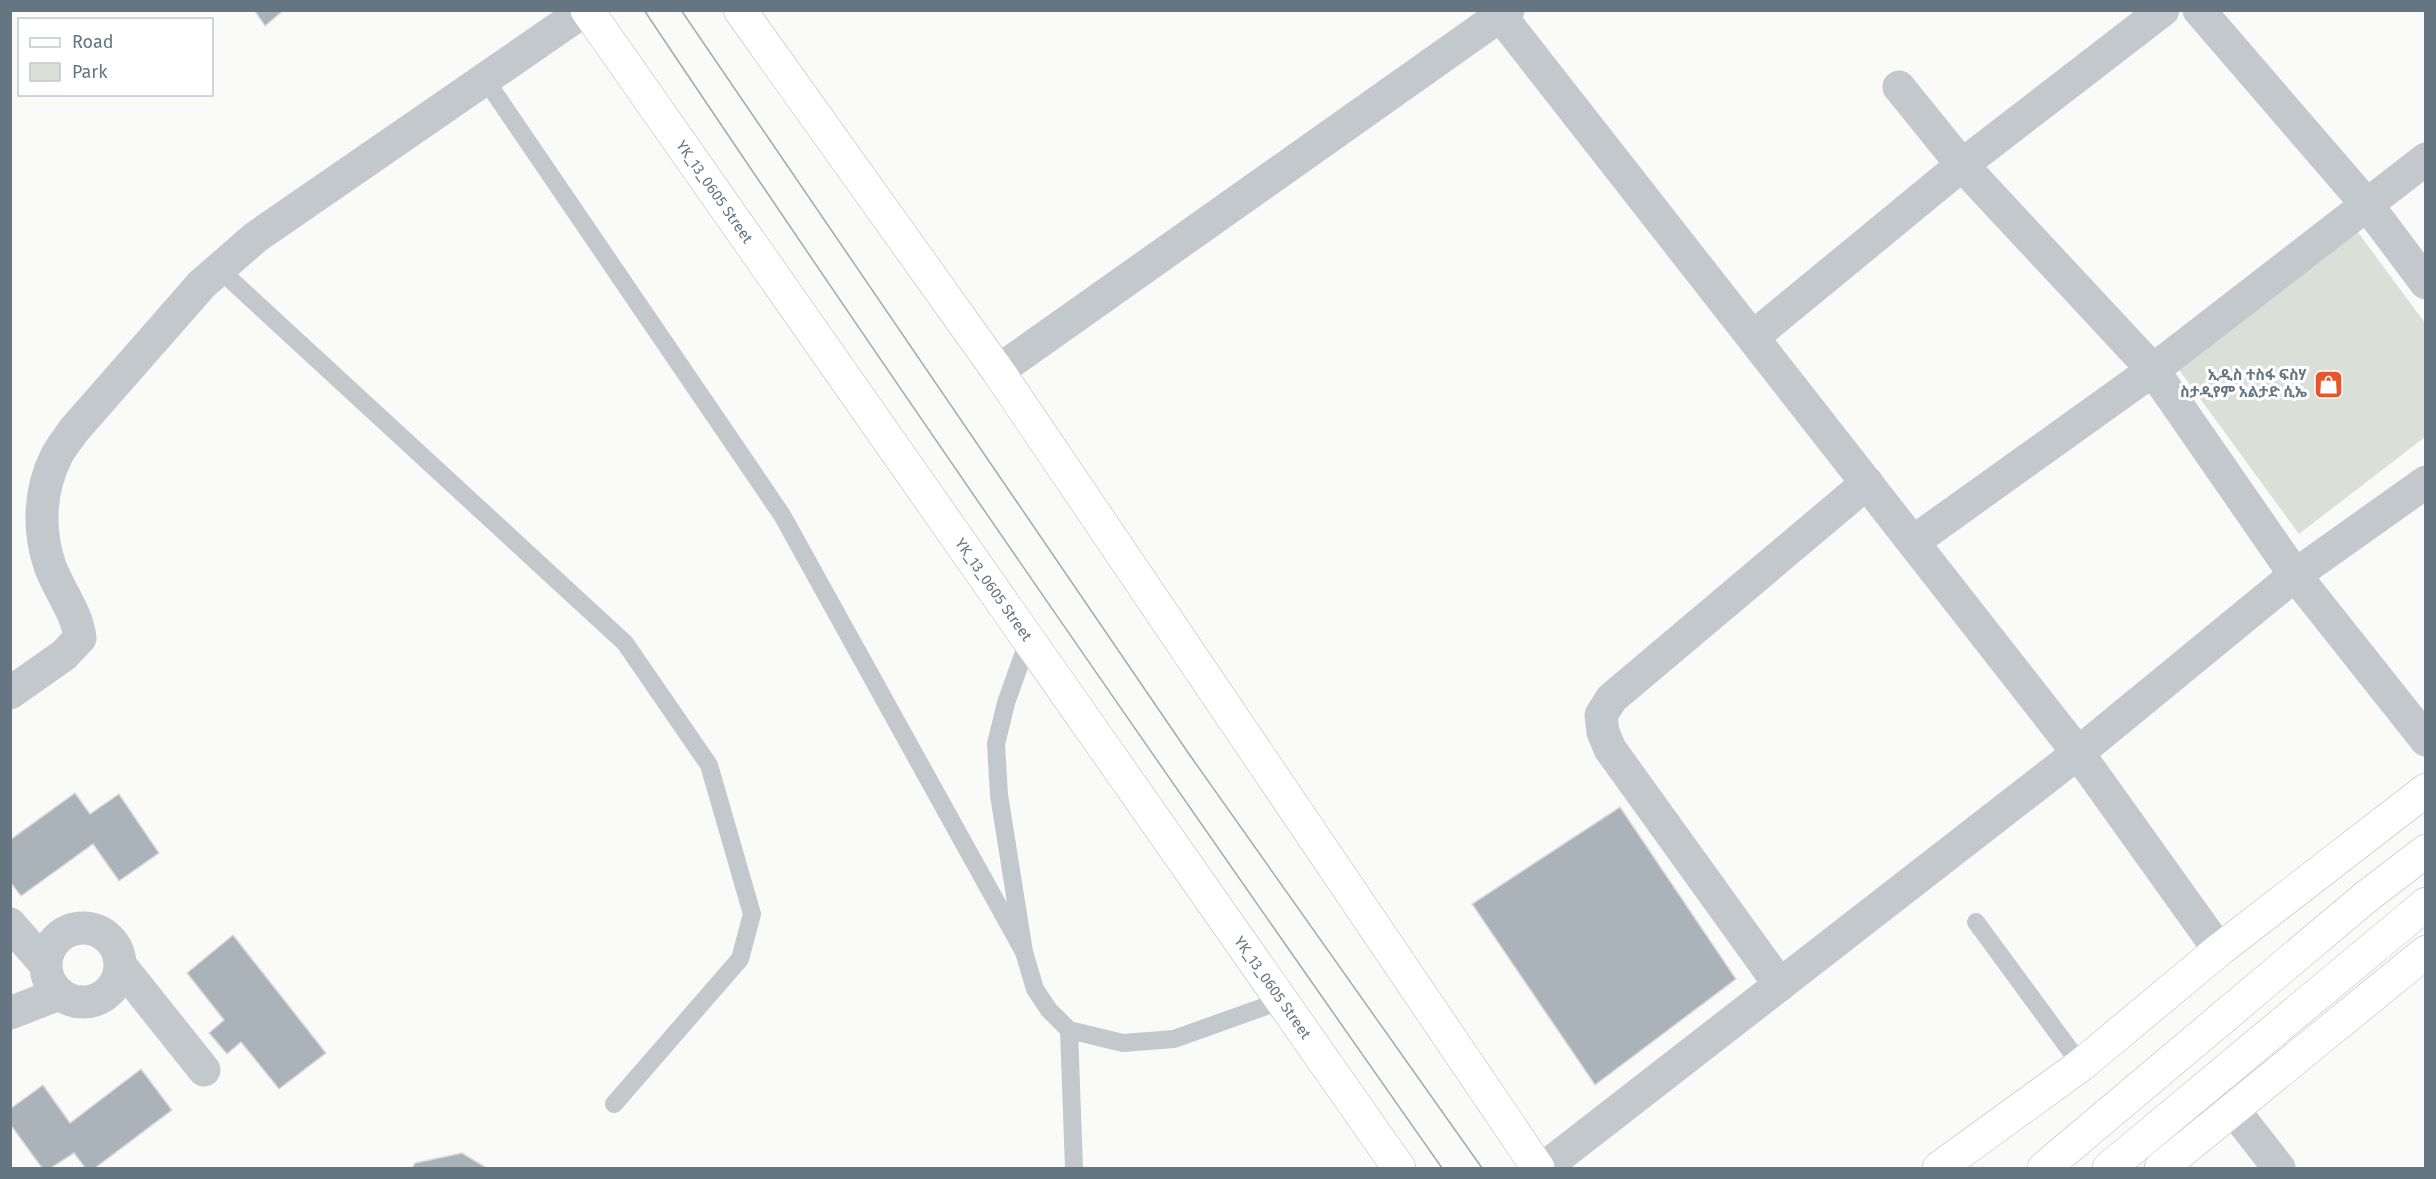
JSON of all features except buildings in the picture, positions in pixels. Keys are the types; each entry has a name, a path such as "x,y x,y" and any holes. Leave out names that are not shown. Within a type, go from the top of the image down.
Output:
{"main road":[{"name":"YK_13_0605 Street","path":"586,10 1399,1168"},
{"path":"740,10 998,371 1538,1168"},
{"path":"1939,1168 2081,1065 2219,950 2426,790"},
{"path":"2044,1168 2358,904 2426,851"},
{"path":"2109,1168 2426,904"},
{"path":"2162,1168 2232,1108 2426,952"}],"street":[{"path":"10,693 64,655 80,639 78,624 50,566 41,508 46,484 56,457 81,422 202,284 256,237 586,10"},
{"path":"1753,336 1962,165 2163,10"},
{"path":"2199,10 2368,206 2426,283"},
{"path":"998,371 1502,12 2078,753 2219,950"},
{"path":"1899,87 1962,165 2153,370 2295,575 2426,740"},
{"path":"1913,542 2153,370 2426,159"},
{"path":"1544,1168 2078,753 2295,575 2426,482"},
{"path":"1780,985 1610,748 1603,732 1601,715 1612,698 1867,483"},
{"path":"10,924 45,964 49,980 60,994 74,1002 91,1002 106,995 117,983 121,966 118,950 107,937 93,928 76,928 60,935 50,948 45,964"},
{"path":"121,966 204,1070"},
{"path":"10,1013 60,994"},
{"path":"2232,1108 2279,1168"}],"lane":[{"path":"485,80 782,515 1024,952"},
{"path":"219,269 625,643 709,765 752,914 740,959 615,1104"},
{"path":"1028,641 1006,703 996,744 999,795 1024,952 1035,988 1049,1010 1069,1030 1123,1043 1174,1039 1282,1000"},
{"path":"1976,922 2081,1065"},
{"path":"1069,1030 1074,1168"}],"green space":[{"path":"2357,231 2425,323 2425,437 2299,534 2177,367"}],"tram line":[{"path":"644,10 1040,592 1442,1168"},
{"path":"681,10 1189,754 1482,1168"}],"place":[{"name":"ኢዲስ ተስፋ ፍስሃ ስታዲየም አልታድ ሲኤ","path":"2328,384"}]}
